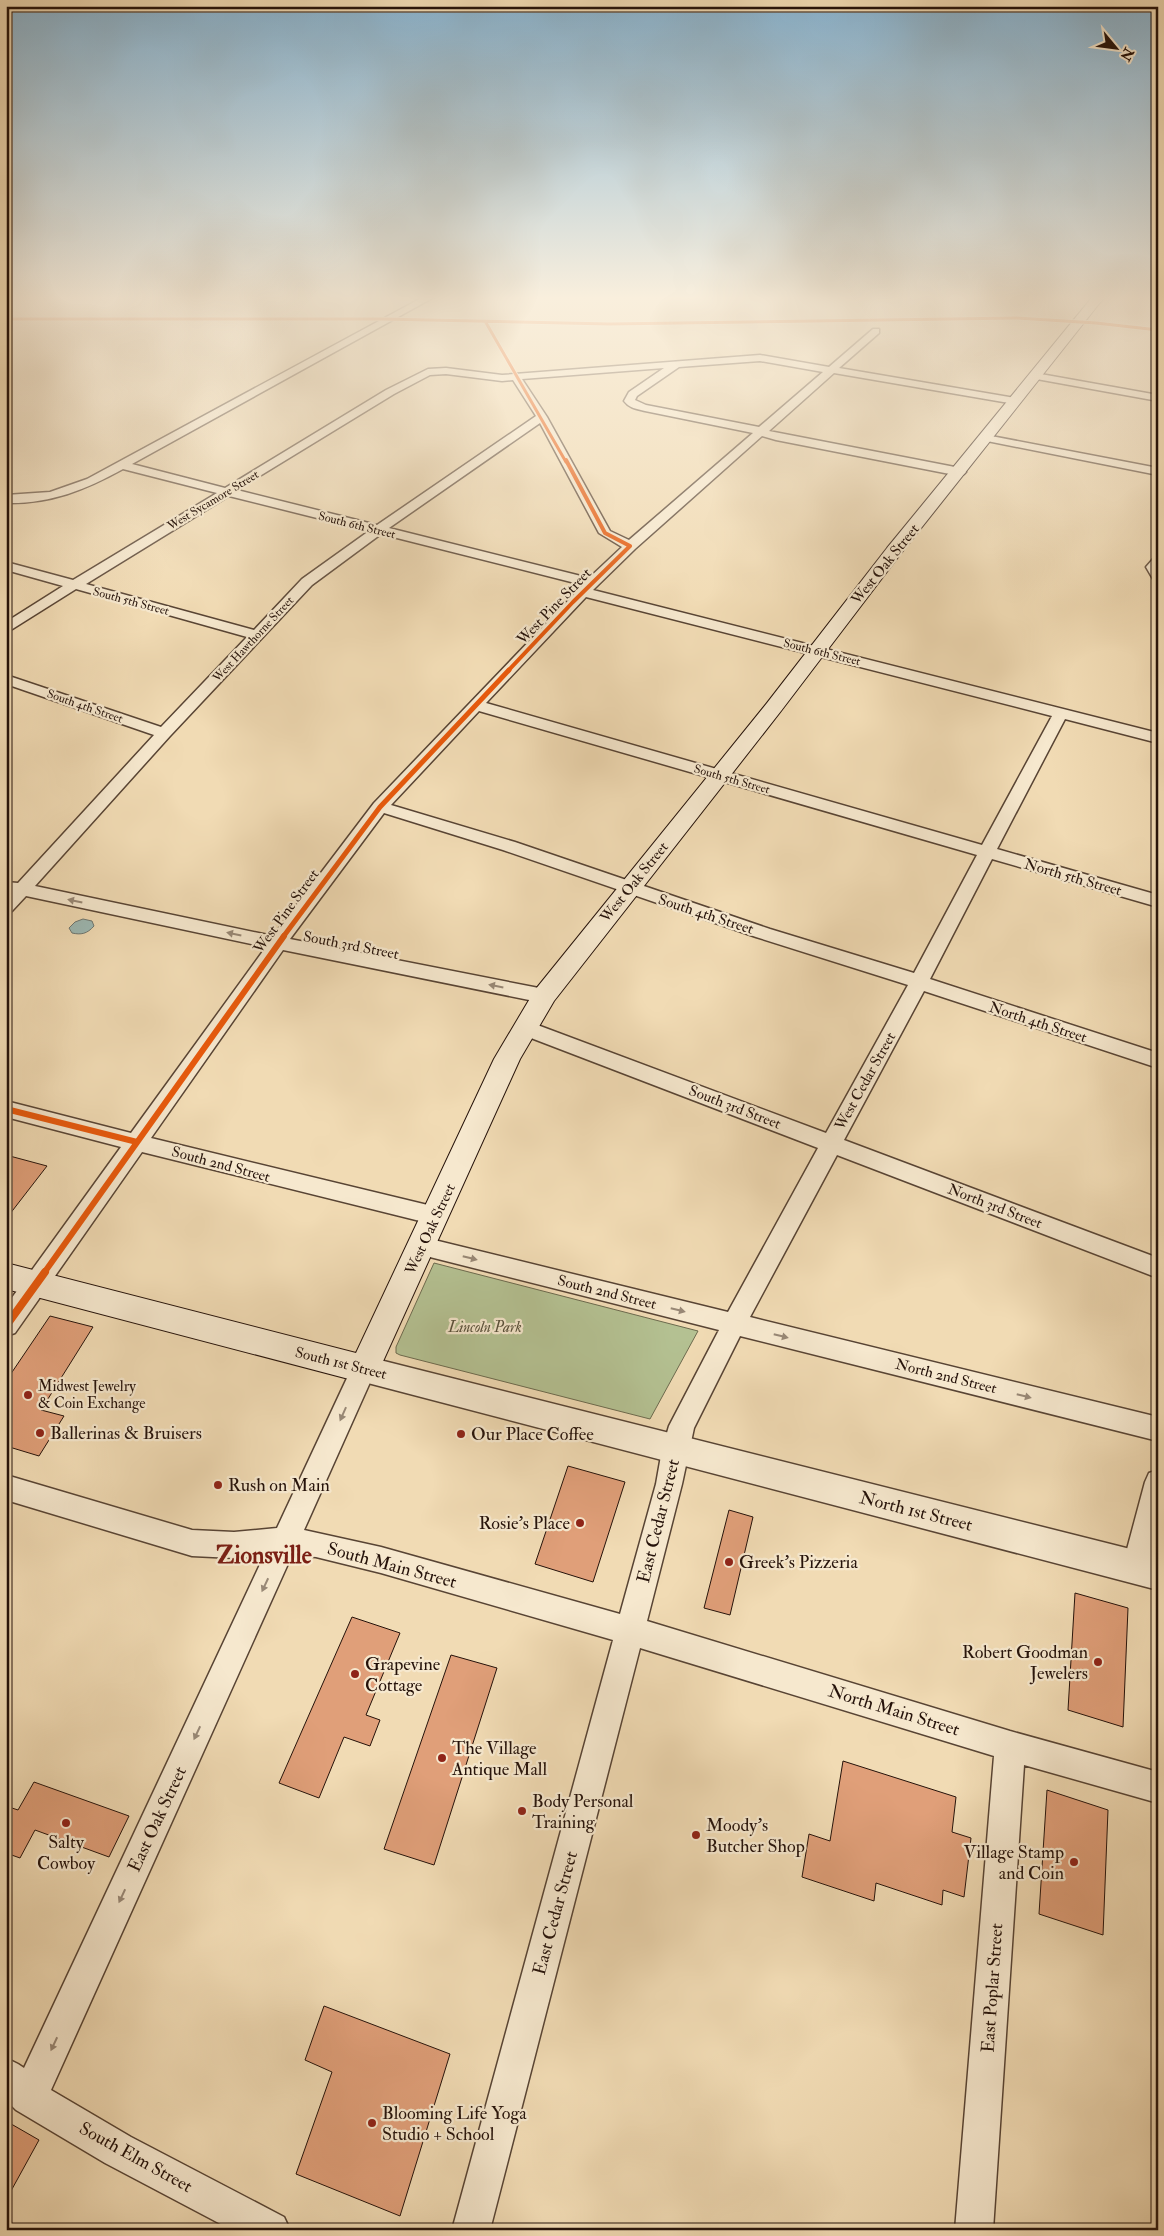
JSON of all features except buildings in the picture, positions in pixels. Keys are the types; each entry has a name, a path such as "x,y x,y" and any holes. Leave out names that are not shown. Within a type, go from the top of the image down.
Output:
{"main road":[{"name":"West Oak Street","path":"364,1370 504,1067 544,996 1015,401"},
{"name":"South 1st Street","path":"6,1276 364,1370"}],"street":[{"path":"6,499 36,498 63,494 91,482 243,399"},
{"name":"West Sycamore Street","path":"6,629 73,585 379,399"},
{"path":"530,399 605,533 630,546"},
{"path":"630,399 629,401 634,405 645,408 763,432 776,437 960,472"},
{"name":"West Pine Street","path":"6,1326 278,943 380,807 475,705 630,546 799,399"},
{"path":"1006,399 1015,401"},
{"name":"West Hawthorne Street","path":"6,907 14,888 307,582 378,530 542,418"},
{"path":"986,438 1158,472"},
{"name":"South 6th Street","path":"121,466 378,530 816,651 1060,714 1157,735"},
{"path":"1158,562 1153,567 1158,576"},
{"name":"South 5th Street","path":"6,566 256,635"},
{"name":"South 4th Street","path":"6,679 164,733"},
{"name":"South 5th Street","path":"475,705 988,852"},
{"name":"West Cedar Street","path":"675,1450 682,1426 734,1324 919,982 1060,714"},
{"name":"South 4th Street","path":"380,807 509,846 629,888 919,982"},
{"name":"North 5th Street","path":"988,852 1158,901"},
{"name":"South 3rd Street","path":"14,888 544,996"},
{"name":"North 4th Street","path":"919,982 1158,1061"},
{"name":"South 3rd Street","path":"525,1028 832,1144"},
{"name":"South 2nd Street","path":"6,1109 280,1179 436,1216"},
{"name":"North 3rd Street","path":"832,1144 1158,1268"},
{"name":"South 2nd Street","path":"422,1246 734,1324"},
{"name":"North 2nd Street","path":"734,1324 1158,1429"},
{"name":"South 1st Street","path":"364,1370 675,1450"},
{"name":"West Oak Street","path":"285,1541 364,1370"},
{"name":"North 1st Street","path":"675,1450 1147,1570"},
{"name":"East Cedar Street","path":"471,2230 669,1484 675,1450"},
{"path":"1147,1570 1158,1482"},
{"name":"South Main Street","path":"6,1487 192,1543 234,1545 285,1541 316,1544 381,1560 630,1631"},
{"name":"East Oak Street","path":"18,2087 285,1541"},
{"name":"North Main Street","path":"630,1631 1010,1746 1158,1788"},
{"name":"East Poplar Street","path":"974,2230 1010,1746"},
{"name":"South Elm Street","path":"18,2087 118,2150 271,2230"}],"green space":[{"name":"Lincoln Park","path":"434,1263 698,1331 650,1419 400,1355 396,1353 396,1347"}],"water":[{"path":"83,919 92,921 94,926 84,933 72,933 69,928 75,922"}],"cycle path":[{"path":"6,1326 278,943 380,807 573,602 630,546 605,533 532,399"},
{"path":"6,1109 137,1142"}],"place":[{"name":"Midwest Jewelry & Coin Exchange","path":"28,1395"},
{"name":"Ballerinas & Bruisers","path":"40,1433"},
{"name":"Our Place Coffee","path":"461,1434"},
{"name":"Rush on Main","path":"218,1485"},
{"name":"Rosie's Place","path":"580,1523"},
{"name":"Greek's Pizzeria","path":"729,1562"},
{"name":"Robert Goodman Jewelers","path":"1098,1662"},
{"name":"Grapevine Cottage","path":"355,1674"},
{"name":"The Village Antique Mall","path":"442,1758"},
{"name":"Body Personal Training","path":"522,1811"},
{"name":"Salty Cowboy","path":"66,1823"},
{"name":"Moody's Butcher Shop","path":"696,1835"},
{"name":"Village Stamp and Coin","path":"1074,1862"},
{"name":"Blooming Life Yoga Studio + School","path":"372,2123"}],"district":[{"name":"Zionsville","path":"264,1555"}]}
